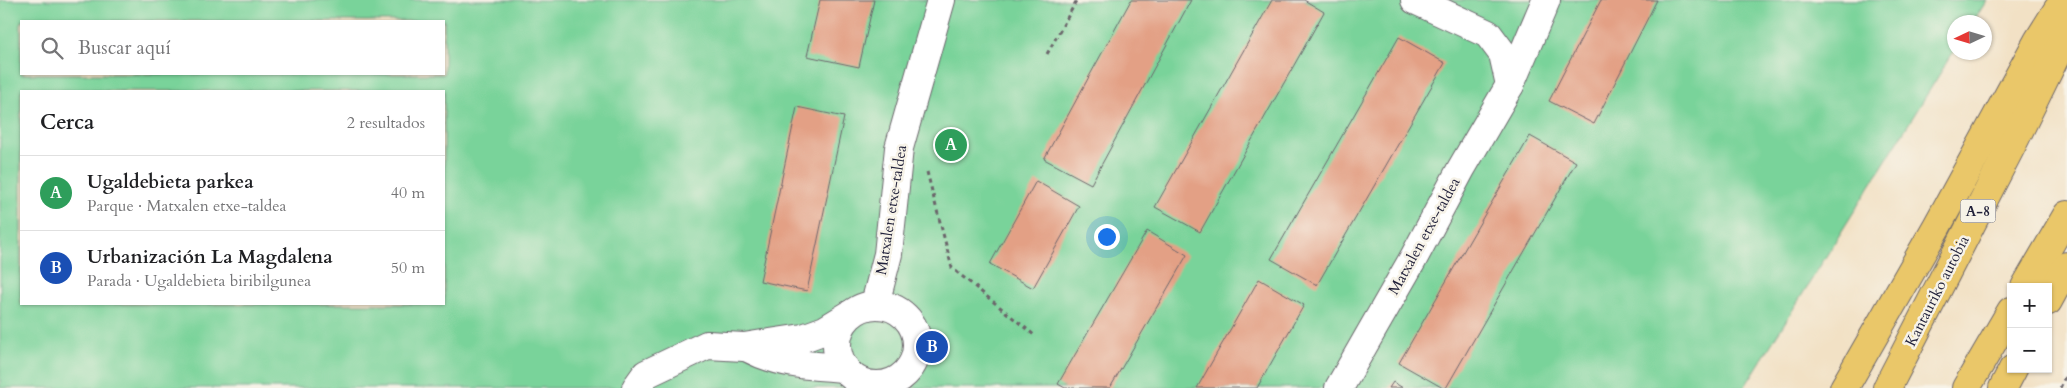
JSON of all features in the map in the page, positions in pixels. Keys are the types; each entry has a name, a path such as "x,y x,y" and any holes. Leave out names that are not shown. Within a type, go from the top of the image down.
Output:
{"highway":[{"path":"1844,388 1937,226 2038,41 2058,9 2067,0"},
{"name":"Kantauriko autobia","path":"1886,388 2011,148 2067,33"},
{"path":"2027,283 2067,215"},
{"path":"2052,294 2067,266"},
{"path":"1966,388 2007,318"},
{"path":"2003,388 2011,373"}],"street":[{"name":"Matxalen etxe-taldea","path":"863,309 888,254 899,148 941,0"},
{"path":"1416,0 1488,34 1503,54 1510,86"},
{"name":"Matxalen etxe-taldea","path":"1488,34 1513,31 1543,6"},
{"name":"Matxalen etxe-taldea","path":"1339,388 1413,259 1461,169 1510,86 1543,6"},
{"path":"636,388 646,374 707,345 744,346 803,338 825,330 863,309 889,306 901,312 910,322 916,335 917,348 914,362 906,373 882,386 861,382 852,376 839,358 838,334 844,323 863,309"},
{"path":"744,346 764,356 807,367 845,368"}],"path":[{"path":"1047,54 1077,0"},
{"path":"899,148 921,153 952,268 1034,335"},
{"path":"2060,388 2067,372"}],"green space":[{"path":"0,0 1987,0 1977,15 1947,15 1948,60 1744,388 0,388"}],"building":[{"path":"820,0 874,0 859,67 807,56"},
{"path":"1131,0 1191,0 1091,184 1044,159"},
{"path":"1272,0 1304,0 1324,12 1200,232 1155,207"},
{"path":"1601,0 1657,0 1594,124 1549,101"},
{"path":"1399,37 1445,63 1317,285 1271,259"},
{"path":"797,107 844,117 807,291 760,281"},
{"path":"1530,136 1576,162 1446,388 1443,388 1399,363"},
{"path":"1036,181 1079,206 1033,288 990,264"},
{"path":"1147,231 1187,255 1110,388 1065,388 1058,384"},
{"path":"1259,279 1304,305 1257,388 1197,388"},
{"path":"1393,382 1403,388 1389,388"}],"place":[{"name":"Ugaldebieta parkea","path":"951,145"},
{"name":"Urbanización La Magdalena","path":"932,347"}]}
